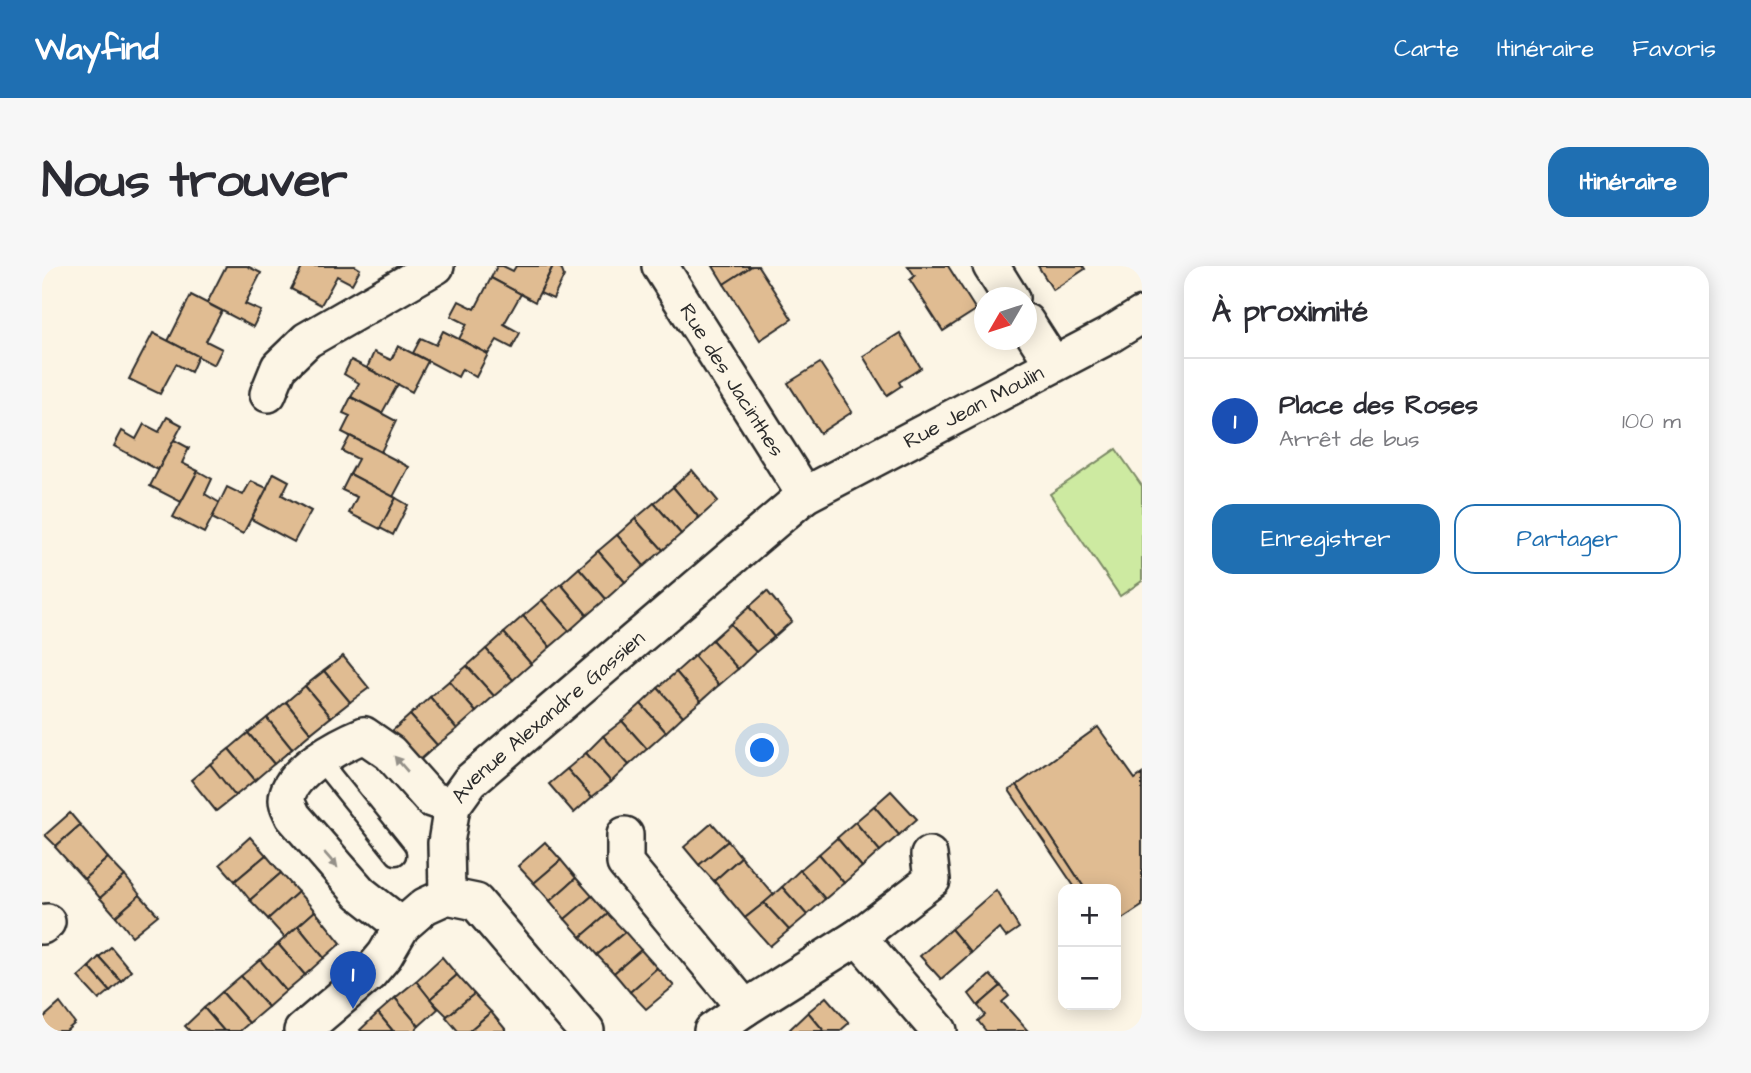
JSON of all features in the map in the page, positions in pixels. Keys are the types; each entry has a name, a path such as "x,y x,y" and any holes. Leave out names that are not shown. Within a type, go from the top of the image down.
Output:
{"street":[{"path":"268,394 279,367 307,340 436,266"},
{"name":"Rue des Jacinthes","path":"660,266 805,495"},
{"path":"991,266 1004,287"},
{"name":"Rue Jean Moulin","path":"805,495 1142,315"},
{"path":"1037,338 1053,364"},
{"name":"Avenue Alexandre Gassien","path":"447,896 446,843 452,806 470,781 805,495"},
{"path":"402,926 360,893 293,816 287,802 290,788 318,758 365,735 390,753 431,799 452,806"},
{"path":"625,835 625,863 745,1007"},
{"path":"712,1031 745,1007 858,937 932,880 929,855"},
{"path":"302,1031 369,974 385,955 402,926 425,906 447,896 476,902 586,1031"},
{"path":"858,937 939,1031"}],"lane":[{"path":"318,758 396,855"}],"green space":[{"path":"1116,449 1142,486 1142,581 1120,596 1050,494"}],"building":[{"path":"226,266 247,266 261,273 245,304 261,311 253,327 207,303"},
{"path":"303,266 355,266 360,269 352,284 337,276 321,305 291,289"},
{"path":"497,266 513,271 516,266 553,266 535,302 491,278"},
{"path":"553,266 561,268 564,276 553,299 540,293"},
{"path":"713,266 752,266 724,284"},
{"path":"752,266 758,266 792,319 760,340 724,284"},
{"path":"908,266 948,266 974,307 974,311 943,331 910,280 915,276"},
{"path":"1038,266 1083,266 1085,269 1053,290"},
{"path":"491,278 521,294 504,324 520,333 512,348 497,340 488,354 459,339 467,324 451,316 459,301 475,309"},
{"path":"191,295 222,311 206,341 222,349 214,365 168,341"},
{"path":"443,331 488,354 476,377 462,369 458,377 413,353 421,338 436,345"},
{"path":"153,333 198,356 191,372 176,364 160,394 129,379"},
{"path":"900,333 921,368 899,382 901,386 887,395 863,356"},
{"path":"398,346 428,361 412,392 367,368 374,352 391,360"},
{"path":"351,360 398,384 382,413 351,397 359,383 344,374"},
{"path":"820,363 852,412 820,433 788,383"},
{"path":"351,397 396,421 381,452 342,432 350,416 343,413"},
{"path":"167,417 182,425 158,470 114,446 122,431 136,439 144,424 159,432"},
{"path":"350,436 409,467 393,497 350,474 358,459 342,451"},
{"path":"174,440 189,448 182,463 198,471 181,502 150,486"},
{"path":"692,470 718,501 699,518 673,487"},
{"path":"198,471 212,479 205,494 220,503 204,533 173,517"},
{"path":"274,473 289,481 282,495 311,511 294,542 251,519"},
{"path":"350,474 396,498 380,529 349,513 357,497 342,490"},
{"path":"251,481 267,488 243,534 212,518 227,487 243,495"},
{"path":"673,487 699,518 681,534 654,503"},
{"path":"396,498 408,505 393,535 380,528"},
{"path":"654,503 681,534 663,550 635,519"},
{"path":"635,519 663,550 644,566 617,535"},
{"path":"617,535 644,566 625,582 598,551"},
{"path":"598,551 625,582 606,599 579,568"},
{"path":"579,568 606,599 587,615 561,584"},
{"path":"561,584 587,615 569,631 542,600"},
{"path":"767,591 792,621 774,637 749,607"},
{"path":"542,600 569,631 550,647 523,616"},
{"path":"749,607 774,637 756,652 730,624"},
{"path":"523,616 550,647 531,664 504,633"},
{"path":"730,624 756,652 738,669 712,640"},
{"path":"504,633 531,664 513,680 486,649"},
{"path":"712,640 738,669 719,685 694,656"},
{"path":"486,649 513,680 494,696 467,666"},
{"path":"343,656 369,688 350,702 324,671"},
{"path":"694,656 719,685 701,701 676,672"},
{"path":"467,666 494,696 476,712 449,681"},
{"path":"324,671 350,702 331,717 305,686"},
{"path":"676,672 701,701 683,716 658,688"},
{"path":"449,681 476,712 457,729 430,697"},
{"path":"305,686 331,717 311,733 286,702"},
{"path":"658,688 683,716 666,732 641,704"},
{"path":"430,697 457,729 437,745 410,715"},
{"path":"286,702 311,733 292,749 267,718"},
{"path":"641,704 666,732 647,749 622,721"},
{"path":"410,715 437,745 419,761 392,731"},
{"path":"267,718 292,749 274,764 248,733"},
{"path":"622,721 647,749 629,765 603,736"},
{"path":"1098,727 1135,779 1142,774 1142,906 1121,920 1121,884 1082,884 1017,785"},
{"path":"248,733 274,764 255,780 229,749"},
{"path":"603,736 629,765 611,782 586,753"},
{"path":"229,749 255,780 235,796 210,764"},
{"path":"586,753 611,782 592,797 567,769"},
{"path":"210,764 235,796 216,811 191,780"},
{"path":"567,769 592,797 574,813 549,784"},
{"path":"1017,785 1082,884 1073,884 1009,790"},
{"path":"891,791 917,819 899,835 874,806"},
{"path":"874,806 899,835 880,851 855,822"},
{"path":"70,813 80,825 56,846 45,835"},
{"path":"855,822 880,851 862,867 837,838"},
{"path":"712,823 728,841 699,865 684,847"},
{"path":"80,825 108,858 84,879 55,847"},
{"path":"250,837 266,855 235,881 220,864"},
{"path":"837,838 862,867 844,883 819,854"},
{"path":"728,841 741,857 714,881 699,865"},
{"path":"545,842 561,860 534,883 518,866"},
{"path":"819,854 844,883 825,899 800,870"},
{"path":"266,855 281,873 250,900 235,881"},
{"path":"741,857 774,895 745,918 714,881"},
{"path":"108,858 125,876 100,898 84,879"},
{"path":"561,860 576,878 550,901 534,883"},
{"path":"800,870 825,899 807,915 782,887"},
{"path":"281,873 298,892 268,919 250,900"},
{"path":"125,876 140,895 116,916 100,898"},
{"path":"576,878 592,896 565,919 550,901"},
{"path":"782,887 807,915 789,930 764,903"},
{"path":"996,890 1019,928 1006,937 999,928 971,953 951,929"},
{"path":"298,892 315,911 285,938 268,919"},
{"path":"140,895 158,915 132,936 116,916"},
{"path":"592,896 608,914 581,937 565,919"},
{"path":"764,903 789,930 770,946 745,918"},
{"path":"315,911 341,943 324,958 298,926"},
{"path":"608,914 625,932 597,955 581,937"},
{"path":"298,926 324,958 305,975 278,944"},
{"path":"951,929 971,953 941,979 920,956"},
{"path":"625,932 641,950 614,973 597,955"},
{"path":"278,944 305,975 286,991 260,960"},
{"path":"111,947 131,971 121,981 99,957"},
{"path":"641,950 657,968 630,992 614,973"},
{"path":"99,957 121,981 110,991 89,967"},
{"path":"442,957 457,975 430,999 416,981"},
{"path":"260,960 286,991 268,1007 241,976"},
{"path":"89,967 110,991 99,1000 78,977"},
{"path":"657,968 674,986 646,1009 630,992"},
{"path":"457,975 474,994 447,1016 430,999"},
{"path":"990,975 1001,986 978,1006 969,994"},
{"path":"241,976 268,1007 249,1023 222,992"},
{"path":"416,981 438,1009 419,1026 395,998"},
{"path":"1001,986 1009,996 1002,1002 1028,1031 986,1031 978,1021 985,1015 978,1006"},
{"path":"222,992 249,1023 240,1031 224,1031 204,1008"},
{"path":"474,994 491,1012 469,1031 458,1031 446,1017"},
{"path":"826,997 849,1023 840,1031 824,1031 808,1012"},
{"path":"395,998 419,1026 414,1031 393,1031 378,1013"},
{"path":"60,1003 75,1023 66,1031 42,1031 42,1019"},
{"path":"204,1008 224,1031 190,1031 185,1026"},
{"path":"491,1012 506,1030 469,1031"},
{"path":"808,1012 824,1031 792,1031 790,1029"},
{"path":"378,1013 393,1031 360,1030"}],"place":[{"name":"Place des Roses","path":"353,1009"}]}
